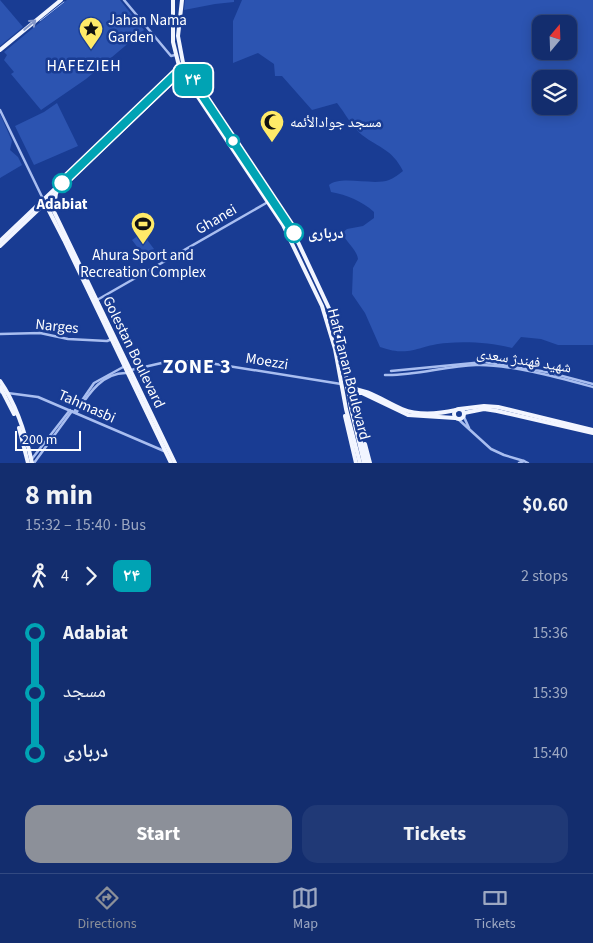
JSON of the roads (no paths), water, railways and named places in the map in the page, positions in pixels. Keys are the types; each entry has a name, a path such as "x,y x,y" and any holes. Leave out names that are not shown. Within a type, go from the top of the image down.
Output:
{"main road":[{"path":"0,50 61,0"},
{"name":"Haft Tanan Boulevard","path":"173,0 172,24 175,55 181,72 268,202 296,250 328,320 341,384 367,463"},
{"name":"Haft Tanan Boulevard","path":"182,0 178,36 184,68 280,209 301,248 334,319 342,349 349,397 348,408 360,463"},
{"path":"160,91 173,82 181,72"},
{"path":"0,241 181,72"},
{"path":"173,82 190,86"},
{"path":"0,246 62,185"},
{"path":"39,208 53,212 56,192"},
{"name":"Golestan Boulevard","path":"46,200 129,372"},
{"path":"296,250 301,248"},
{"name":"Golestan Boulevard","path":"79,267 97,300 173,463"},
{"path":"0,381 31,462"},
{"name":"Golestan Boulevard","path":"136,385 160,442 173,463"},
{"path":"0,387 4,392"},
{"path":"348,388 408,415 456,419 484,410 497,411 593,431"},
{"path":"349,397 353,390"},
{"path":"353,390 367,390 401,408 413,412 427,414 484,406 498,407 593,431"},
{"path":"348,408 358,429 367,463"},
{"path":"348,408 347,426 356,463"},
{"path":"458,410 464,415"},
{"path":"456,419 454,413 458,410"}],"street":[{"path":"124,0 170,56 175,55"},
{"path":"0,110 46,200"},
{"name":"Ghanei","path":"97,300 268,202"},
{"name":"Narges","path":"0,334 40,333 68,339 107,341 112,339"},
{"name":"Moezzi","path":"118,373 166,362 197,361 341,384"},
{"name":"شهید فهندژ سعدی","path":"392,370 484,362 547,372 593,385"},
{"name":"شهید فهندژ سعدی","path":"385,375 401,376 422,371 483,365 547,375 593,385"},
{"path":"31,462 94,383 118,373 125,366"},
{"name":"Tahmasbi","path":"4,392 38,397 166,452"},
{"path":"464,415 470,429"},
{"path":"456,419 470,429 491,449 527,462"},
{"path":"156,448 160,442"},
{"path":"514,458 518,463 527,462"}],"waterway":[{"path":"40,21 64,2"}],"place":[{"name":"Jahan Nama Garden","path":"91,50"},
{"name":"مسجد جوادالأئمه","path":"272,143"},
{"name":"Adabiat","path":"62,183"},
{"name":"درباری","path":"294,233"},
{"name":"Ahura Sport and Recreation Complex","path":"143,245"}],"district":[{"name":"HAFEZIEH","path":"84,65"},
{"name":"ZONE 3","path":"197,366"}]}
